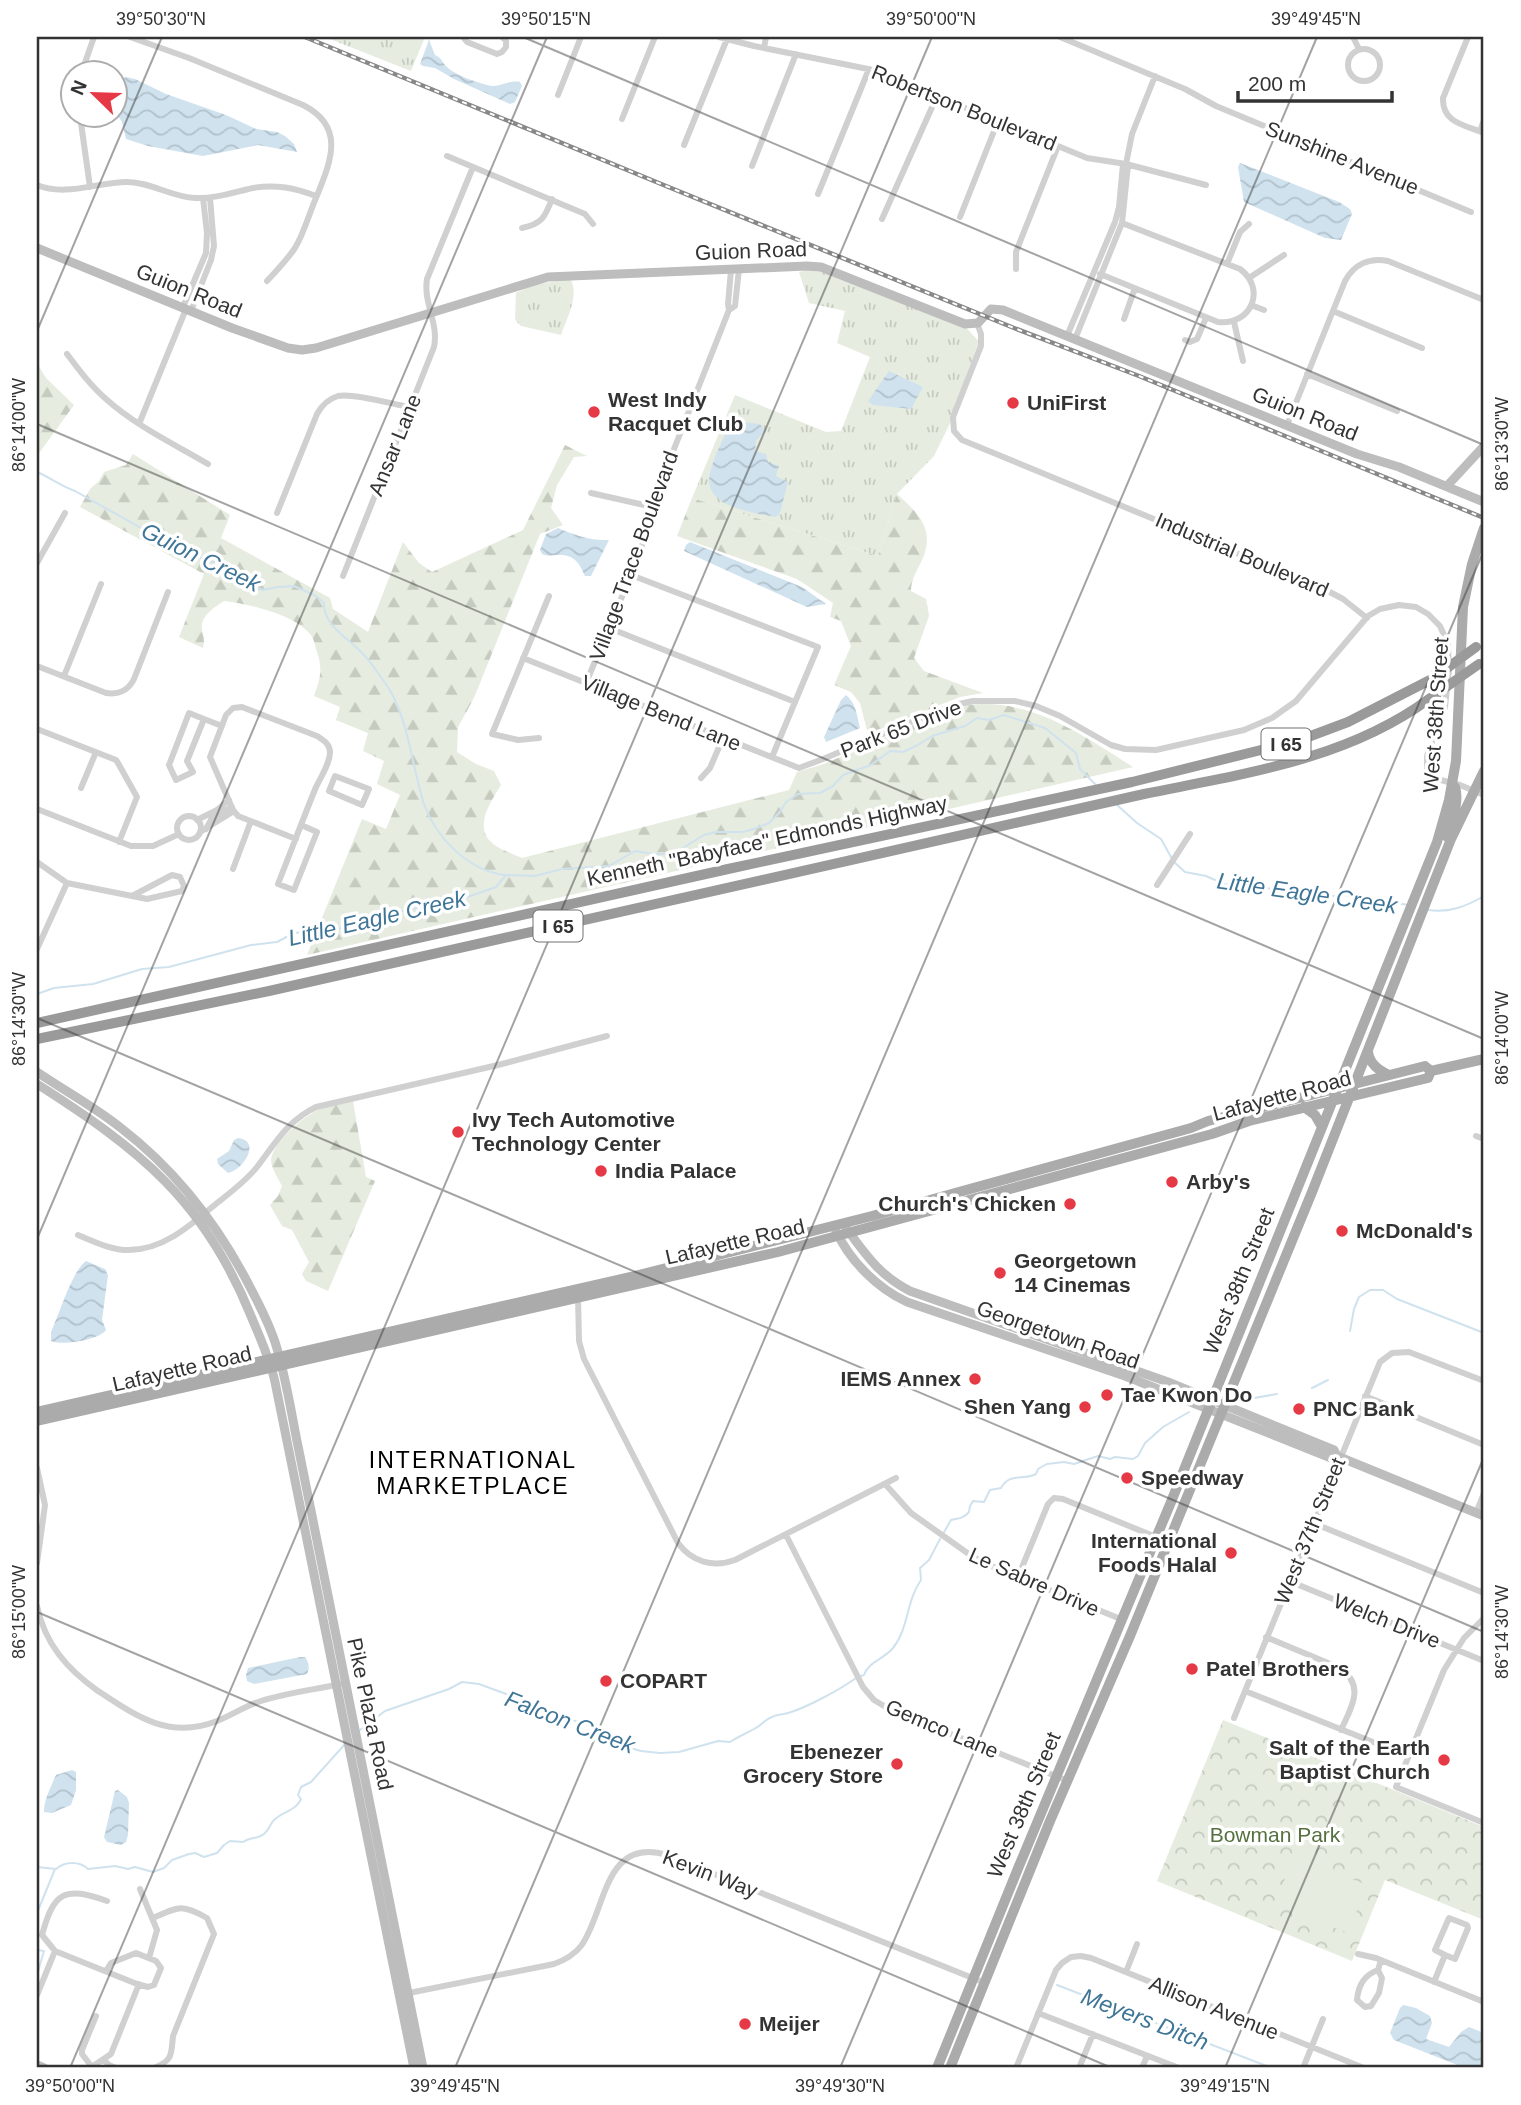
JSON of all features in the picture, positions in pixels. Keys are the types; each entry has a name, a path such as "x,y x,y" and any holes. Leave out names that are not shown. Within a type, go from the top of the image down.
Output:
{"highway":[{"name":"Kenneth \"Babyface\" Edmonds Highway","path":"37,1023 1132,782 1308,737 1348,722 1432,680 1480,644"},
{"name":"Kenneth \"Babyface\" Edmonds Highway","path":"37,1040 269,991 1079,808 1282,765 1320,754 1387,725 1410,713 1481,662"}],"main road":[{"name":"Guion Road","path":"37,248 288,348 302,350 555,276 821,267 965,324 976,323 988,311 998,308 1357,454 1399,467 1484,502"},
{"path":"1447,486 1484,446"},
{"name":"West 38th Street","path":"937,2068 1123,1620 1441,831 1453,783 1464,607 1472,564 1482,533"},
{"name":"West 38th Street","path":"950,2068 1356,1083 1446,851 1484,771"},
{"path":"1446,851 1457,796 1453,783"},
{"path":"1368,1052 1373,1064 1389,1075"},
{"name":"Lafayette Road","path":"1431,1071 1484,1059"},
{"name":"Lafayette Road","path":"578,1293 838,1225 1338,1087 1425,1066 1431,1071"},
{"name":"Lafayette Road","path":"37,1422 275,1363 839,1236 1304,1107 1428,1077 1431,1071"},
{"path":"37,1072 107,1117 177,1179 202,1216 232,1252 256,1298 275,1363"},
{"path":"37,1084 129,1147 202,1216"},
{"path":"1304,1107 1318,1118 1322,1126"},
{"path":"1281,1264 1277,1255 1290,1220 1289,1209"},
{"name":"Georgetown Road","path":"838,1225 850,1233 877,1269 910,1291 1151,1376 1331,1458 1339,1457 1480,1515"},
{"name":"Georgetown Road","path":"838,1225 839,1236 855,1261 881,1286 907,1302 1210,1404"},
{"path":"1265,1304 1265,1291 1272,1273 1268,1262"},
{"name":"Lafayette Road","path":"37,1412 275,1363"},
{"name":"Pike Plaza Road","path":"275,1363 341,1684 351,1761 391,1956 423,2068"},
{"path":"1161,1559 1158,1552 1167,1526 1167,1511"},
{"path":"1111,1682 1116,1655 1127,1625 1123,1620"},
{"name":"Pike Plaza Road","path":"341,1684 352,1714 360,1754 404,1994 414,2068"},
{"path":"37,2065 44,2068"}],"street":[{"path":"86,60 94,37"},
{"path":"130,37 189,58 311,109 322,119 332,148 330,160 295,248 267,281"},
{"path":"463,37 497,54 506,47 506,41 502,37"},
{"path":"558,94 581,37"},
{"path":"622,119 655,37"},
{"name":"Robertson Boulevard","path":"719,37 869,69 1097,161 1126,164 1206,185"},
{"path":"764,48 766,37"},
{"name":"Sunshine Avenue","path":"1060,37 1185,89 1216,106 1471,212"},
{"path":"1353,37 1359,50"},
{"path":"1468,37 1443,98 1442,108 1447,117 1482,132 1484,120"},
{"path":"684,145 727,39"},
{"path":"1359,50 1370,50 1378,56 1380,69 1370,79 1358,79 1349,72 1349,58 1359,50"},
{"path":"752,166 796,54"},
{"path":"818,194 869,69"},
{"path":"1071,337 1115,222 1132,134 1155,76"},
{"path":"882,219 937,96"},
{"path":"960,217 998,121"},
{"path":"82,130 90,187"},
{"path":"1016,269 1017,252 1058,146"},
{"path":"447,156 585,214 593,224"},
{"path":"1071,337 1122,223 1126,164"},
{"name":"Ansar Lane","path":"343,576 435,340 426,291 427,279 473,167"},
{"path":"37,185 62,190 133,182 178,196 206,198 271,186 295,189 316,196"},
{"path":"139,424 187,309 211,260 214,246 206,198"},
{"path":"522,228 544,218 552,200"},
{"path":"1100,274 1218,322 1234,322 1246,314 1251,305 1254,293 1249,278 1241,270 1122,223"},
{"path":"1227,264 1240,232 1250,224"},
{"path":"1249,278 1284,255"},
{"path":"1287,425 1345,281 1353,269 1366,261 1386,260 1483,299"},
{"name":"Village Trace Boulevard","path":"586,683 647,532 655,497 729,310 735,306 735,270"},
{"path":"1124,319 1135,288"},
{"path":"1251,305 1265,310"},
{"path":"1333,311 1422,348"},
{"path":"1185,340 1190,342 1198,338 1206,318"},
{"path":"1234,322 1243,362"},
{"name":"Industrial Boulevard","path":"976,323 981,334 980,349 953,417 954,428 962,440 1326,590 1343,599 1367,618"},
{"path":"67,354 98,392 116,408 208,464"},
{"path":"1307,373 1397,411"},
{"path":"277,513 317,414 328,401 339,396 349,396 410,407"},
{"path":"591,493 653,507"},
{"path":"37,563 65,513"},
{"path":"631,575 818,647 772,757"},
{"path":"64,676 101,584"},
{"path":"37,666 106,693 121,693 133,681 169,592"},
{"path":"539,738 518,740 492,734 550,596"},
{"path":"1367,618 1385,607 1406,605 1429,614 1443,630 1449,657 1446,704 1427,756 1426,768 1433,779 1453,783 1484,796"},
{"name":"Park 65 Drive","path":"799,768 950,706 973,701 1015,701 1036,706 1065,718 1111,745 1125,749 1156,750 1244,730 1272,718 1296,701 1367,618"},
{"path":"609,628 794,702"},
{"name":"Village Bend Lane","path":"523,658 799,768"},
{"path":"296,839 239,816 232,806 211,760 211,752 229,712 241,707 320,738 329,746 330,754 301,825 296,839 278,884 294,890 317,832 301,825"},
{"path":"204,719 187,761 193,772 177,780 169,765 189,713 222,726"},
{"path":"37,729 116,760 136,794 136,801 120,842"},
{"path":"701,778 710,768 723,738"},
{"path":"81,788 96,752"},
{"path":"317,787 329,792 362,804 369,789 335,776 329,792"},
{"path":"197,820 232,806"},
{"path":"203,831 197,820 188,817 181,820 178,827 179,834 188,840 196,838 232,806"},
{"path":"37,809 136,846 150,846 179,834"},
{"path":"233,869 251,821"},
{"path":"1157,886 1188,837"},
{"path":"37,862 67,883 132,896 147,899 182,891 184,887 180,877 174,875 132,896"},
{"path":"37,949 67,883"},
{"path":"78,1235 112,1248 139,1250 169,1239 202,1216 250,1175 285,1129 308,1111 332,1102 498,1065 607,1036"},
{"path":"1476,1136 1484,1139"},
{"path":"578,1293 579,1341 584,1359 682,1548 700,1561 723,1563 735,1560 896,1478"},
{"name":"West 37th Street","path":"1234,1718 1380,1362 1395,1352 1411,1352 1484,1381"},
{"path":"1365,1396 1484,1445"},
{"path":"37,1468 45,1506 37,1563"},
{"name":"Le Sabre Drive","path":"886,1485 908,1510 979,1560 1123,1620"},
{"path":"1480,1515 1484,1493"},
{"path":"1018,1577 1048,1504 1054,1498 1063,1499 1156,1537"},
{"path":"1313,1523 1484,1593"},
{"name":"Gemco Lane","path":"786,1535 862,1685 874,1700 889,1709 1068,1781"},
{"name":"Welch Drive","path":"1289,1581 1484,1661"},
{"path":"37,1606 46,1634 61,1659 82,1679 136,1716 165,1726 190,1727 207,1724 264,1700 341,1684"},
{"path":"1483,1820 1396,1787 1444,1670 1456,1649 1484,1618"},
{"path":"37,1638 46,1634"},
{"path":"1266,1637 1340,1668 1349,1676 1354,1686 1355,1698 1341,1730"},
{"path":"1245,1691 1408,1756"},
{"name":"Kevin Way","path":"404,1994 554,1964 568,1958 584,1941 615,1870 632,1857 650,1852 667,1855 985,1983"},
{"path":"140,1889 156,1927 157,1936 149,1958"},
{"path":"106,1971 111,1963 135,1953 159,1962 161,1970 154,1985 149,1987 139,1984 54,1951 42,1933 57,1899 79,1893 107,1900"},
{"path":"153,1918 181,1907 207,1918 214,1934 173,2036 169,2059 154,2068"},
{"path":"1449,1918 1467,1925 1468,1928 1455,1959 1446,1955 1435,1950 1449,1918"},
{"path":"1126,1972 1137,1944"},
{"path":"37,1994 54,1951"},
{"path":"1358,1954 1381,1960 1484,2002"},
{"path":"1434,1982 1446,1955"},
{"name":"Allison Avenue","path":"1038,2013 1053,1974 1063,1962 1074,1957 1086,1957 1364,2068"},
{"path":"1378,1970 1364,1978 1358,1990 1357,2000 1365,2007 1371,2006 1379,1993 1382,1978 1378,1970 1381,1960"},
{"path":"96,2016 82,2050 91,2068 111,2054 139,1984"},
{"path":"1016,2068 1038,2013 1179,2068"},
{"path":"1303,2068 1323,2019"},
{"path":"1079,2068 1093,2034"},
{"path":"1142,2068 1147,2056"},
{"path":"104,2060 116,2068"}],"green space":[{"path":"325,37 425,37 411,71"},
{"path":"821,267 963,324 981,344 953,417 934,456 897,494 878,556 692,498 735,395 826,432 841,431 870,357 837,343 845,311 809,303 799,272"},
{"path":"571,280 574,293 561,335 521,326 515,320 516,293 533,285"},
{"path":"37,363 46,378 74,405 37,456"},
{"path":"565,445 587,456 574,457 557,485 551,508 563,525 540,534 474,698 458,727 457,752 494,771 501,785 488,808 484,824 489,840 499,848 522,858 789,790 797,772 824,764 955,707 980,704 1027,711 1071,729 1133,767 307,955 362,819 386,829 400,795 377,784 384,761 363,751 368,733 336,720 340,707 314,696 320,678 320,662 312,637 302,627 270,611 224,601 203,620 203,648 179,637 204,574 80,507 104,472 126,465 133,454 230,515 221,538 330,598 333,609 368,632 403,542 419,563 432,572 523,530"},
{"path":"897,494 923,522 927,539 926,549 911,587 911,591 926,599 929,616 914,658 924,671 983,693 960,697 868,734 860,703 851,692 834,685 851,646 841,621 830,617 833,603 797,579 677,536 692,498 878,556"},
{"path":"353,1101 366,1177 375,1181 328,1291 306,1281 302,1274 309,1262 292,1230 282,1226 270,1205 282,1186 271,1160 277,1145 306,1117 324,1108"},
{"name":"Bowman Park","path":"1223,1720 1484,1827 1484,1920 1385,1880 1352,1961 1157,1881"},
{"path":"1294,1856 1367,1885 1348,1933 1275,1904"}],"water":[{"path":"429,40 435,55 461,76 493,86 520,82 522,86 515,102 510,104 435,68 420,64"},
{"path":"130,78 256,129 277,132 294,144 297,152 258,145 203,156 126,139 124,130 130,130"},
{"path":"1240,163 1339,202 1350,209 1352,214 1341,240 1325,238 1244,202 1238,167"},
{"path":"889,371 923,387 911,409 873,405 868,401"},
{"path":"731,421 760,424 765,431 756,441 755,451 766,454 768,462 779,466 776,476 788,482 780,513 776,517 731,506 713,493 709,484 710,473"},
{"path":"558,528 589,538 609,540 591,576 585,576 579,564 569,556 542,554 540,550 546,534"},
{"path":"690,542 802,587 826,604 807,607 684,551"},
{"path":"846,695 854,706 860,728 826,742 824,737 841,700"},
{"path":"238,1138 249,1144 248,1156 239,1167 228,1173 218,1164 217,1159 229,1151 234,1140"},
{"path":"86,1261 105,1269 108,1275 102,1320 106,1330 96,1337 80,1341 51,1341 51,1332 66,1294"},
{"path":"305,1657 307,1661 307,1674 254,1684 247,1681 248,1668"},
{"path":"72,1770 76,1772 76,1790 71,1805 52,1813 44,1812 46,1798 56,1775"},
{"path":"118,1790 127,1797 129,1803 128,1835 126,1842 121,1845 107,1842 104,1837 115,1791"},
{"path":"1403,2005 1416,2008 1430,2016 1432,2023 1426,2039 1449,2047 1461,2032 1469,2027 1484,2033 1484,2068 1465,2068 1394,2040 1390,2033"}],"waterway":[{"name":"Guion Creek","path":"37,472 184,552 224,566 235,579 263,590 294,586 316,596 324,603 331,623 368,660 393,697 404,725 424,804 436,829 466,859 478,867 504,875"},
{"name":"Little Eagle Creek","path":"37,994 54,988 93,984 142,969 169,967 251,945 277,942 294,933 343,928 391,913 453,902 496,887 506,875 535,876 562,869 609,866 635,851 673,854 704,835 743,832 769,823 786,802 798,794 820,793 833,786 843,775 871,765 890,751 903,752 932,736 965,726 977,718 989,720 1004,715 1045,728 1076,753 1080,769 1096,785"},
{"name":"Little Eagle Creek","path":"1116,804 1137,823 1161,839 1171,857"},
{"name":"Little Eagle Creek","path":"1174,862 1185,872 1206,876 1224,884 1332,896 1345,895 1409,905"},
{"name":"Little Eagle Creek","path":"1428,910 1457,908 1484,896"},
{"name":"Falcon Creek","path":"1350,1331 1359,1297 1370,1290 1383,1290 1397,1299 1484,1333"},
{"name":"Falcon Creek","path":"1312,1388 1328,1380"},
{"name":"Falcon Creek","path":"1243,1400 1277,1394"},
{"name":"Falcon Creek","path":"943,1534 951,1520 963,1517 969,1512 973,1501 984,1502 990,1490 1001,1488 1008,1480 1036,1474 1038,1469 1047,1464 1074,1464 1098,1456 1133,1459 1138,1456 1145,1443 1163,1427 1189,1412"},
{"name":"Falcon Creek","path":"861,1676 889,1652 898,1640 921,1580 920,1568 929,1560 940,1539"},
{"name":"Falcon Creek","path":"360,1730 385,1711 462,1682 479,1684 563,1719 582,1722 623,1746 641,1751 679,1752 718,1741 730,1742 770,1718 804,1707 856,1678"},
{"name":"Falcon Creek","path":"37,1867 56,1869 72,1863 81,1864 88,1869 115,1866 128,1869 135,1867 153,1872 164,1868 172,1860 189,1854 195,1853 204,1857 217,1853 230,1841 243,1842 259,1837 278,1817 296,1806 301,1799 298,1795 301,1787 311,1782 346,1743"},
{"path":"37,1913 55,1869"},
{"path":"37,1950 44,1951 37,1975"},
{"name":"Meyers Ditch","path":"1057,1985 1272,2068"}],"railway":[{"path":"305,37 1484,518"}],"place":[{"name":"UniFirst","path":"1013,403"},
{"name":"West Indy Racquet Club","path":"594,412"},
{"name":"Ivy Tech Automotive Technology Center","path":"458,1132"},
{"name":"India Palace","path":"601,1171"},
{"name":"Arby's","path":"1172,1182"},
{"name":"Church's Chicken","path":"1070,1204"},
{"name":"McDonald's","path":"1342,1231"},
{"name":"Georgetown 14 Cinemas","path":"1000,1273"},
{"name":"IEMS Annex","path":"975,1379"},
{"name":"Tae Kwon Do","path":"1107,1395"},
{"name":"Shen Yang","path":"1085,1407"},
{"name":"PNC Bank","path":"1299,1409"},
{"name":"Speedway","path":"1127,1478"},
{"name":"International Foods Halal","path":"1231,1553"},
{"name":"Patel Brothers","path":"1192,1669"},
{"name":"COPART","path":"606,1681"},
{"name":"Salt of the Earth Baptist Church","path":"1444,1760"},
{"name":"Ebenezer Grocery Store","path":"897,1764"},
{"name":"Meijer","path":"745,2024"}],"district":[{"name":"INTERNATIONAL MARKETPLACE","path":"473,1473"}]}
